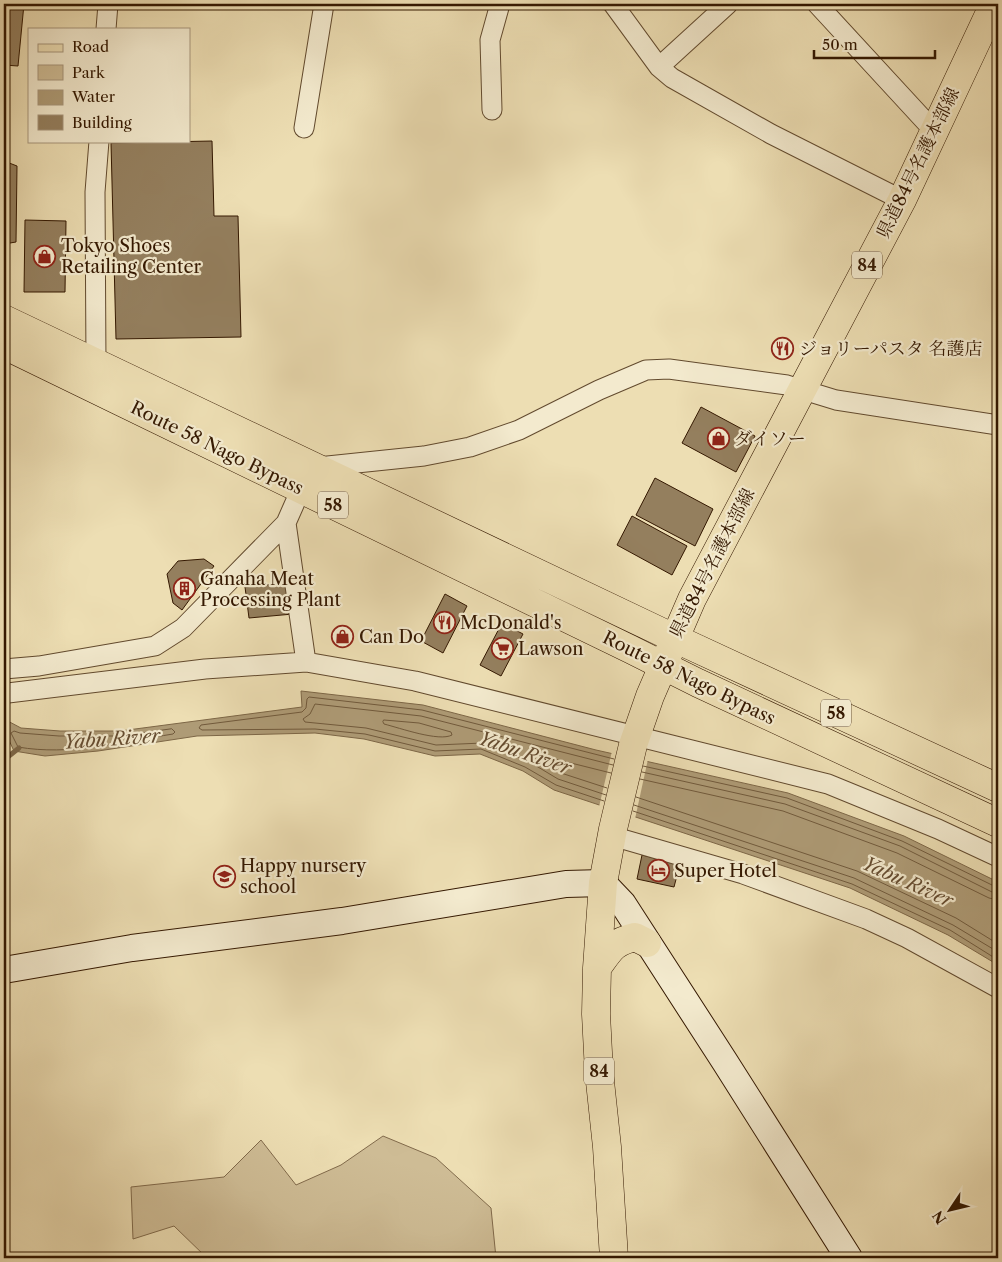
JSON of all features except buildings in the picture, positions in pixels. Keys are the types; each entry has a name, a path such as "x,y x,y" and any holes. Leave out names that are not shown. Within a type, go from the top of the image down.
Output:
{"main road":[{"name":"県道84号名護本部線","path":"614,1258 607,1147 599,1072 596,1014 597,968 603,883 634,741 662,666 692,599 902,200 994,4"},
{"name":"Route 58 Nago Bypass","path":"4,320 674,638 998,788"},
{"name":"Route 58 Nago Bypass","path":"4,345 662,666 998,824"},
{"path":"597,968 613,945 635,937 647,943"}],"street":[{"path":"106,28 108,4"},
{"path":"304,128 324,4"},
{"path":"492,110 490,40 500,4"},
{"path":"613,4 659,67 672,78 770,134 902,200"},
{"path":"659,67 728,4"},
{"path":"816,4 935,132"},
{"path":"96,364 95,192 99,142"},
{"path":"316,467 424,456 470,447 519,430 599,390 646,370 669,369 787,385 801,391 836,400 998,425"},
{"path":"4,669 39,666 155,646 183,628 286,523 301,489"},
{"path":"286,523 306,662"},
{"path":"4,691 8,693 206,669 306,662 415,681 634,741 828,784 938,829 998,857"},
{"path":"613,833 743,874 866,919 907,938 998,988"},
{"path":"4,970 132,948 342,921 566,884 603,883 623,904 849,1258"}],"green space":[{"path":"383,1136 436,1158 491,1208 496,1258 207,1258 174,1226 133,1239 131,1187 224,1177 261,1140 296,1185 341,1165"}],"water":[{"name":"Yabu River","path":"301,691 423,705 596,750 788,793 904,836 998,882 998,965 948,935 850,888 554,790 523,771 480,754 435,756 364,739 315,733 197,736 98,751 45,756 14,751 7,736 4,735 4,719 21,728 60,731 120,731 302,707"}],"pier":[{"path":"612,751 648,759 635,819 599,807"}],"waterway":[{"path":"4,760 19,748"}],"place":[{"name":"Tokyo Shoes Retailing Center","path":"45,256"},
{"name":"ジョリーパスタ 名護店","path":"783,349"},
{"name":"ダイソー","path":"718,439"},
{"name":"Ganaha Meat Processing Plant","path":"184,589"},
{"name":"McDonald's","path":"444,623"},
{"name":"Can Do","path":"343,637"},
{"name":"Lawson","path":"502,649"},
{"name":"Super Hotel","path":"658,871"},
{"name":"Happy nursery school","path":"224,876"}]}
